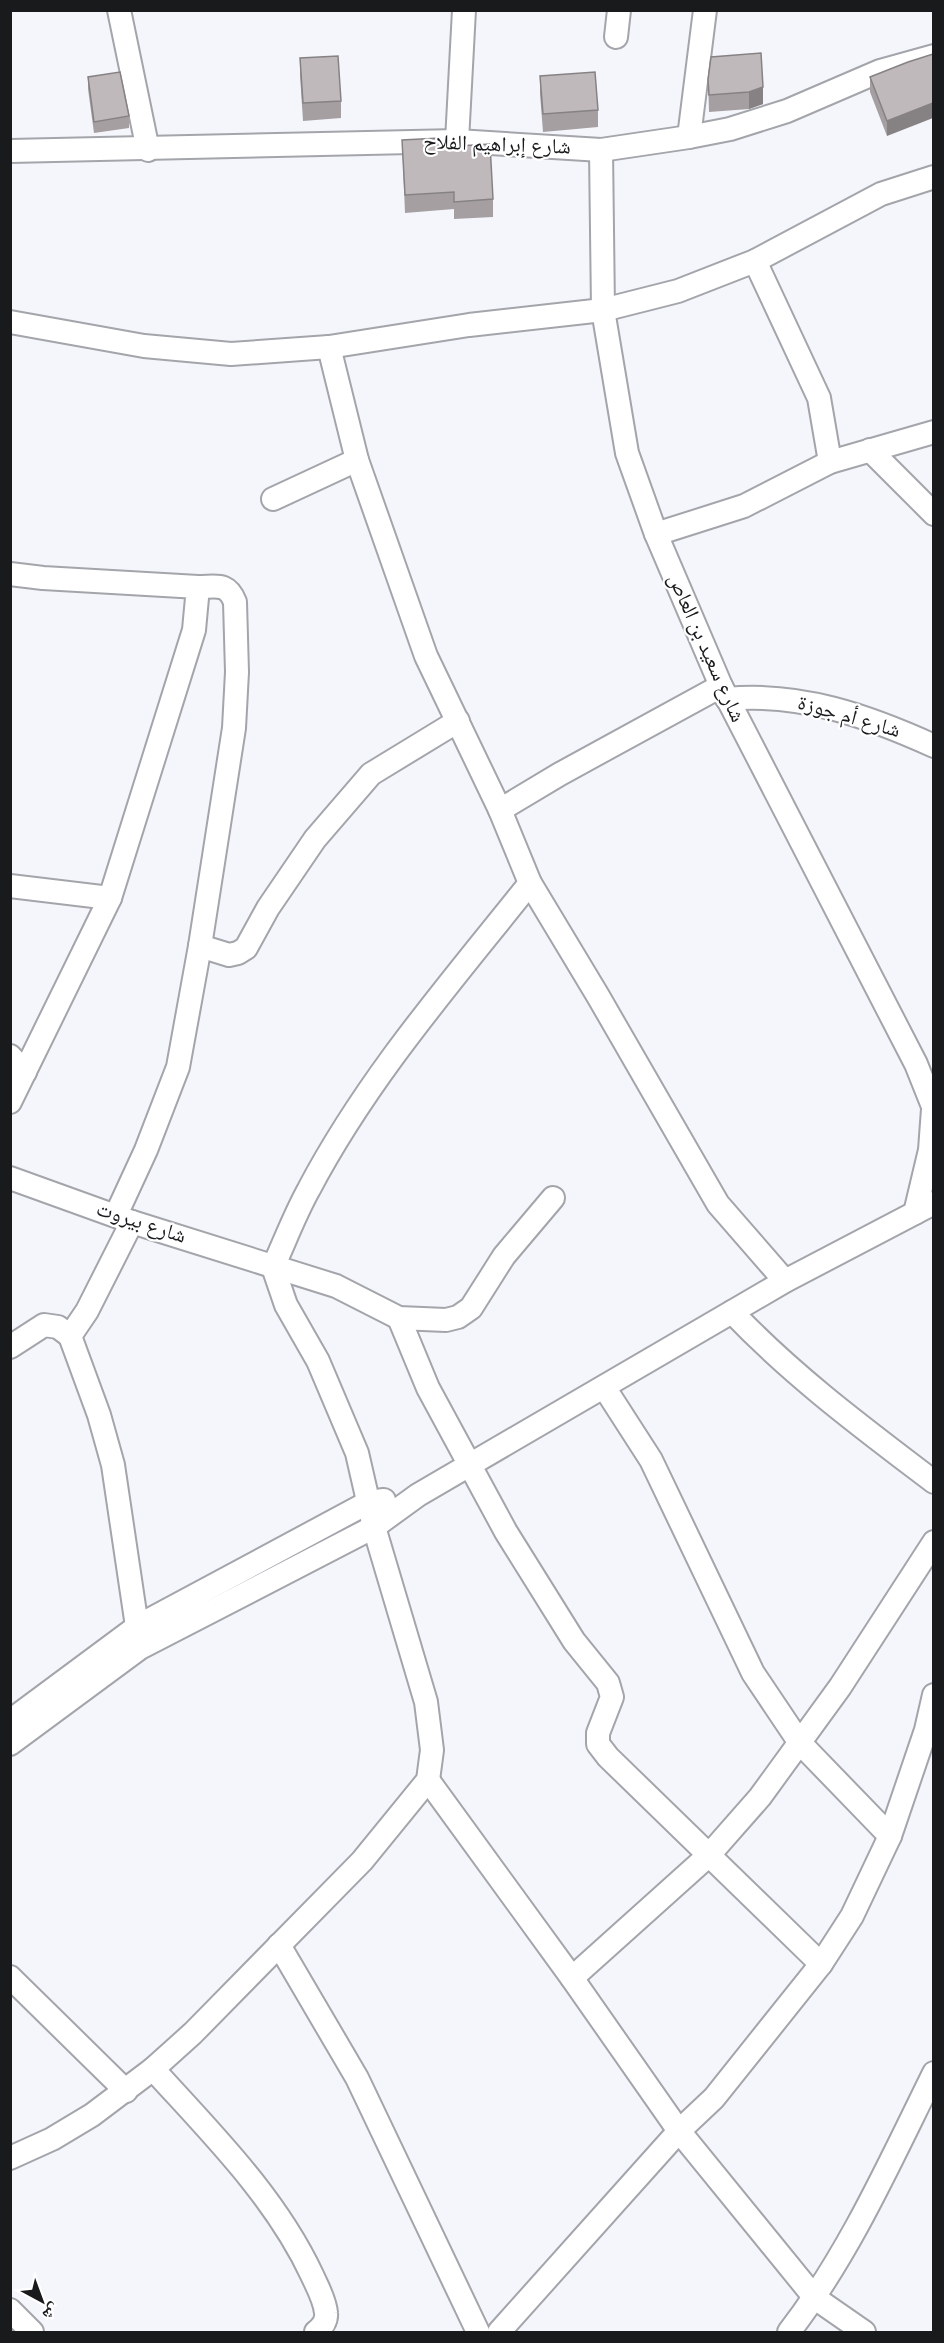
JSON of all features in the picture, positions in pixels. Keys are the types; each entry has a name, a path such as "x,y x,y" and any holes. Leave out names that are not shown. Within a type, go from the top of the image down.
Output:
{"street":[{"path":"119,10 148,150"},
{"path":"457,141 464,10"},
{"path":"616,37 619,10"},
{"path":"689,137 705,10"},
{"name":"شارع إبراهيم الفلاح","path":"10,151 148,150 228,145 457,141 602,150 730,129 787,111 880,71 933,56"},
{"name":"شارع سعيد بن العاص","path":"602,150 603,310 627,453 656,534 724,692 916,1064 933,1109"},
{"path":"10,322 144,346 231,354 329,347 469,325 603,310 678,291 755,261 881,194 933,177"},
{"path":"755,261 819,398 830,462"},
{"path":"329,347 357,460 426,656 500,810 530,883 718,1204 785,1281"},
{"path":"656,534 744,506 830,462 933,432"},
{"path":"870,450 933,514"},
{"path":"273,499 357,460"},
{"path":"10,574 43,578 224,587 231,591 235,602 237,672 234,728 200,946 178,1067 146,1150 124,1219 87,1311 70,1336"},
{"path":"10,1102 18,1064 110,898 194,630 198,587"},
{"path":"500,810 560,774 724,692"},
{"name":"شارع أم جوزة","path":"724,692 805,700 889,725 933,746"},
{"path":"200,946 229,955 246,948 268,908 315,839 370,774 458,721"},
{"path":"10,2158 52,2139 92,2115 126,2091 194,2033 362,1861 428,1779 432,1750 426,1702 374,1527 357,1453 318,1361 286,1305 273,1267 309,1189 369,1090 423,1017 530,883"},
{"path":"10,886 110,898"},
{"path":"10,1744 139,1637 374,1527 418,1495 785,1281 924,1208 933,1109"},
{"name":"شارع بيروت","path":"10,1178 124,1219 336,1286 399,1318"},
{"path":"553,1198 504,1256 471,1308 458,1317 446,1320 399,1318 428,1389 506,1532 574,1641 608,1683 612,1697 598,1733 598,1744 608,1757 821,1964"},
{"path":"732,1312 769,1350 812,1388 933,1482"},
{"path":"10,1347 44,1325 58,1327 70,1336 99,1415 113,1465 139,1637"},
{"path":"604,1387 651,1460 753,1673 800,1743 890,1836"},
{"path":"10,1721 139,1637 369,1502 418,1495"},
{"path":"572,1978 709,1855 760,1797 840,1687 933,1542"},
{"path":"499,2332 679,2131 714,2098 821,1964 852,1916 890,1836 926,1730 933,1695"},
{"path":"428,1779 679,2131 815,2298 864,2332"},
{"path":"279,1946 357,2078 478,2332"},
{"path":"10,1977 126,2091"},
{"path":"153,2069 233,2157 292,2237 319,2290 326,2313 325,2321 316,2332"},
{"path":"789,2332 815,2298 856,2227 933,2073"},
{"path":"10,2310 32,2332"}],"building":[{"path":"761,53 763,87 749,92 709,95 711,57"},
{"path":"933,54 933,103 887,121 870,77"},
{"path":"338,56 341,101 303,103 300,58"},
{"path":"120,72 129,116 94,122 88,77"},
{"path":"595,72 598,110 543,114 540,76"},
{"path":"440,138 441,147 490,144 493,199 454,202 454,192 405,195 402,140"}]}
